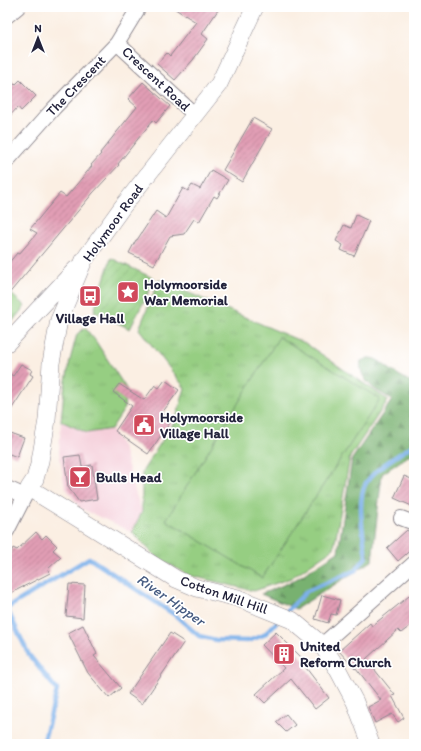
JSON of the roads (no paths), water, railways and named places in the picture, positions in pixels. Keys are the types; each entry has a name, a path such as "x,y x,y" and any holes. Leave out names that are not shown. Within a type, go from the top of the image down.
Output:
{"street":[{"path":"7,16 18,7"},
{"name":"The Crescent","path":"7,161 54,108 117,43 139,7"},
{"name":"Holymoor Road","path":"27,492 35,479 40,461 47,420 51,363 59,320 84,260 123,206 219,84 255,7"},
{"name":"Crescent Road","path":"117,43 195,115"},
{"path":"7,343 84,260"},
{"path":"7,488 27,492 7,530"},
{"name":"Cotton Mill Hill","path":"27,492 176,579 197,588 238,598 269,609 292,620 322,644 355,702 371,744"},
{"path":"401,518 414,523"},
{"path":"322,644 414,563"}],"waterway":[{"name":"River Hipper","path":"285,613 307,591 356,570 366,557 361,508 363,490 366,483 376,471 414,444"},
{"name":"River Hipper","path":"7,608 89,558 175,615 199,636 216,640 248,641 264,635 280,619"},
{"name":"River Hipper","path":"7,609 29,655 57,690 43,744"}],"place":[{"name":"Holymoorside War Memorial","path":"128,292"},
{"name":"Village Hall","path":"90,296"},
{"name":"Holymoorside Village Hall","path":"144,425"},
{"name":"Bulls Head","path":"80,477"},
{"name":"United Reform Church","path":"284,654"}]}
